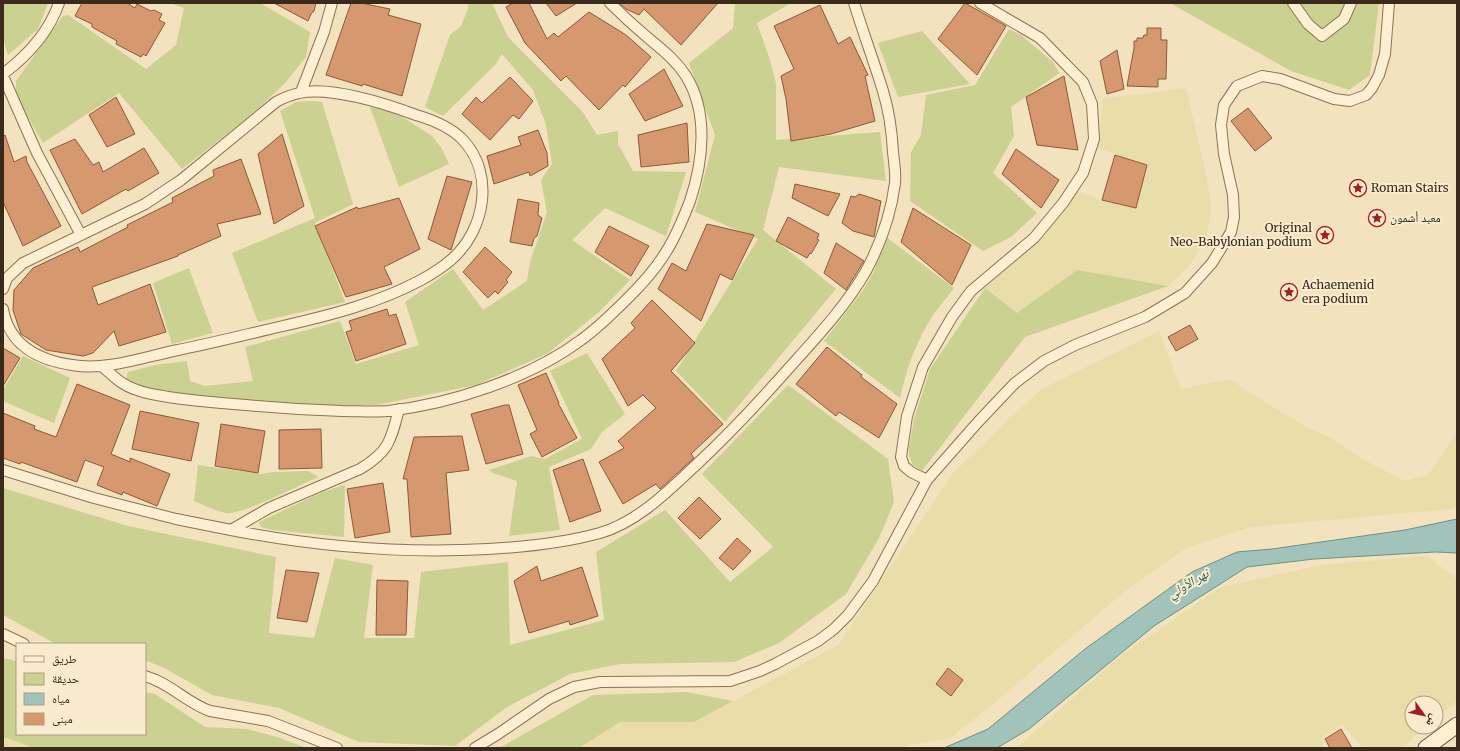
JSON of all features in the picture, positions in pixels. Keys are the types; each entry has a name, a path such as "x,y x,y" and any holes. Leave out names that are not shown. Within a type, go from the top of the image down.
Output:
{"main road":[{"path":"1426,748 1457,725"}],"street":[{"path":"59,3 52,20 34,45 24,57 3,75 37,153 81,235"},
{"path":"301,92 324,32 332,3"},
{"path":"103,367 121,382 138,391 186,399 309,410 385,411 465,395 525,372 566,351 618,309 654,270 677,232 694,189 700,167 700,115 694,94 686,76 674,61 610,3"},
{"path":"3,470 94,498 176,519 294,542 369,550 410,551 504,548 558,542 602,532 620,524 636,515 667,492 727,435 767,393 836,313 854,291 866,271 888,220 895,180 892,138 884,93 854,3"},
{"path":"927,480 911,472 904,466 902,457 907,416 923,367 949,323 972,291 1034,238 1063,203 1083,173 1094,139 1092,104 1082,82 1040,38 980,3"},
{"path":"1293,3 1308,24 1322,36 1344,19 1352,3"},
{"path":"475,748 549,699 574,687 600,682 730,681 760,672 818,641 848,615 861,598 884,563 927,480 1015,383 1036,366 1074,345 1145,317 1185,293 1212,263 1231,232 1234,217 1234,195 1224,154 1221,125 1224,105 1237,86 1262,76 1280,79 1334,99 1350,101 1366,95 1380,75 1385,54 1388,3"},
{"path":"3,289 5,278 23,263 150,201 181,180 276,102 301,92 324,92 346,95 408,112 442,124 454,131 471,149 482,177 483,193 477,223 466,244 452,260 437,271 398,291 350,309 208,344 103,367 72,365 42,358 31,352 20,344 11,330 3,309"},
{"path":"231,530 269,508 372,462 388,444 393,434 400,409"},
{"path":"3,634 22,643"},
{"path":"146,676 170,687 202,708 210,711 268,721 337,748"}],"shaded area":[{"path":"1186,88 1207,178 1211,208 1207,236 1188,268 1168,286 1077,270 1017,313 985,288 1042,236 1078,191 1102,200 1136,208 1146,165 1098,148 1103,99"},
{"path":"1159,331 1181,389 1230,379 1301,424 1333,439 1366,461 1405,481 1428,475 1457,432 1457,507 1451,509 1250,527 1186,548 1124,592 992,705 950,738 899,748 579,748 620,722 694,722 838,645 953,473 1040,390"},
{"path":"1427,556 1457,579 1457,701 1444,712 1444,695 1404,695 1404,735 1417,735 1402,748 1363,748 1342,725 1325,735 1322,746 1323,748 1016,748 1122,655 1219,588 1320,565"},
{"path":"3,738 7,738 33,748 3,748"}],"green space":[{"path":"3,3 48,3 38,29 8,55 3,39"},
{"path":"169,3 260,3 310,32 306,57 285,83 250,116 182,169 119,93 43,143 16,97 16,81 63,16 68,15 146,69 176,45 184,8"},
{"path":"468,3 492,3 508,37 582,111 597,135 618,131 618,144 633,171 686,172 666,236 605,208 572,240 630,280 599,312 547,354 476,385 376,405 320,406 208,397 147,389 126,380 128,372 155,365 187,361 190,381 205,386 253,381 245,347 340,321 356,364 419,345 405,302 453,269 483,310 527,281 530,262 547,212 541,180 552,164 546,125 533,90 502,54 496,64 443,116 425,107 450,35 461,26 468,9"},
{"path":"735,3 791,3 757,23 770,60 776,83 776,140 880,132 886,181 779,167 763,230 836,289 725,422 676,371 758,239 695,212 715,135 689,63 733,28"},
{"path":"1170,3 1379,3 1370,75 1349,90 1291,71"},
{"path":"1009,29 1021,35 1053,62 1059,73 1011,107 1014,136 993,173 1037,213 1011,237 983,251 910,201 911,152 921,135 926,95 975,85"},
{"path":"922,31 970,84 898,97 878,43"},
{"path":"296,102 322,102 353,204 315,223 345,302 258,322 232,253 315,218 280,111"},
{"path":"370,107 395,112 432,136 442,149 449,164 399,187"},
{"path":"886,237 954,288 933,315 922,334 905,376 900,398 824,341 864,289 874,271"},
{"path":"189,268 213,333 172,344 153,283"},
{"path":"1077,270 1168,286 1025,337 922,471 913,465 909,456 909,448 914,419 930,369 985,288 1017,313"},
{"path":"587,353 625,414 602,432 591,449 549,467 560,530 509,536 517,481 493,473 489,470 531,456 545,459 582,439 550,371"},
{"path":"23,356 70,378 54,423 3,401 3,390"},
{"path":"788,385 888,459 894,502 879,538 846,594 779,643 734,662 620,664 570,674 507,707 455,746 359,742 279,708 212,695 166,669 146,660 146,643 54,643 3,615 3,488 128,526 276,557 269,633 314,638 335,558 373,565 364,638 414,638 421,572 508,562 510,645 604,620 596,552 665,510 730,582 773,547 702,474"},
{"path":"198,465 261,474 273,472 308,471 318,477 257,505 233,513 226,513 194,501"},
{"path":"345,485 344,537 272,530 261,527 259,522 322,492"},
{"path":"3,658 16,661 16,735 146,735 146,692 155,694 205,727 247,729 277,737 307,748 33,748 7,738 3,738"},
{"path":"687,692 733,701 694,722 620,722 579,748 499,748 593,695"}],"water":[{"name":"نهر الأولي","path":"1457,519 1457,553 1435,552 1314,559 1247,567 1154,626 1029,729 997,748 944,748 988,729 1085,649 1192,572 1237,552 1272,549 1405,530"}],"building":[{"path":"82,3 127,3 135,8 137,4 151,11 154,10 162,14 159,20 165,23 146,56 143,54 141,57 116,44 117,41 92,27 92,24 75,16"},
{"path":"274,3 316,3 314,11 308,21"},
{"path":"351,3 361,3 390,9 388,15 421,24 402,96 326,75"},
{"path":"513,3 529,3 547,39 554,33 558,37 589,12 626,35 651,57 625,87 623,85 599,110 566,76 561,81 525,43 506,7"},
{"path":"546,3 577,3 556,16"},
{"path":"619,3 718,3 681,45 644,9 639,15 626,9"},
{"path":"965,3 1006,26 977,75 938,39"},
{"path":"820,5 838,44 850,37 868,75 865,76 875,121 831,134 791,141 786,99 781,76 794,69 774,26"},
{"path":"1147,28 1161,28 1161,40 1167,40 1166,79 1158,79 1158,87 1127,86 1134,41 1137,41 1137,38 1143,38 1144,35 1147,35"},
{"path":"1117,50 1124,89 1107,94 1100,61"},
{"path":"664,69 683,106 645,121 629,94"},
{"path":"1064,76 1078,150 1037,145 1026,97"},
{"path":"510,77 533,101 519,119 513,115 490,140 462,114 476,97 482,103"},
{"path":"116,97 135,134 107,147 89,115"},
{"path":"1248,108 1272,138 1255,151 1231,121"},
{"path":"687,123 689,162 641,167 638,135"},
{"path":"538,130 547,153 548,166 530,176 529,172 494,184 487,156 521,145 518,137"},
{"path":"282,134 304,206 274,224 258,154"},
{"path":"5,135 14,162 26,156 27,162 61,226 23,246 3,202 3,136"},
{"path":"75,139 93,165 99,162 103,172 144,148 159,173 128,191 126,189 82,214 50,150"},
{"path":"1016,149 1059,180 1041,208 1002,174"},
{"path":"1115,155 1147,165 1136,208 1102,200"},
{"path":"241,159 261,214 217,224 221,236 178,256 92,287 98,305 150,284 166,332 119,346 114,331 93,353 83,356 46,350 21,334 13,310 14,290 33,268 78,247 80,252 128,227 127,225 173,202 172,198 214,176 213,170"},
{"path":"447,176 472,182 451,250 428,239"},
{"path":"795,184 840,194 828,216 792,198"},
{"path":"859,194 881,201 874,237 853,231 842,223 851,196 855,197"},
{"path":"399,198 420,249 384,267 392,284 346,297 315,226 357,207 358,209"},
{"path":"518,199 539,203 538,215 542,218 537,236 534,238 532,246 510,242"},
{"path":"913,208 971,245 952,285 901,242"},
{"path":"788,217 819,234 817,239 819,240 807,258 776,241"},
{"path":"707,224 754,235 732,280 720,274 701,321 658,289 672,263 686,271"},
{"path":"609,226 649,246 631,276 595,252"},
{"path":"836,243 864,261 846,290 824,273"},
{"path":"485,247 512,272 506,280 508,282 498,294 495,291 488,298 463,272"},
{"path":"652,300 695,343 671,371 723,424 691,454 694,458 660,489 656,484 623,504 599,462 624,448 618,441 656,408 643,395 628,406 602,359 635,328 631,323"},
{"path":"387,309 389,316 396,314 406,344 356,361 346,332 352,330 349,321"},
{"path":"1190,325 1198,339 1176,351 1168,337"},
{"path":"827,347 862,375 861,377 897,404 879,438 839,412 836,416 796,384"},
{"path":"3,348 20,358 3,386"},
{"path":"546,373 558,403 577,438 542,457 530,434 537,430 518,385"},
{"path":"77,384 130,405 111,454 130,462 130,458 170,474 157,506 123,492 122,495 97,485 104,467 85,460 77,482 21,462 20,464 3,458 3,413 35,426 34,429 56,437"},
{"path":"509,405 523,454 486,464 471,414"},
{"path":"140,411 199,423 191,461 132,449"},
{"path":"221,424 265,431 258,473 215,466"},
{"path":"321,429 322,468 279,469 279,430"},
{"path":"462,436 469,470 446,473 451,534 411,537 407,479 403,479 414,437"},
{"path":"583,459 601,511 570,522 553,470"},
{"path":"383,483 390,532 355,538 347,489"},
{"path":"699,497 721,519 700,539 678,518"},
{"path":"737,538 751,551 733,570 719,558"},
{"path":"537,566 541,581 582,567 598,616 570,625 569,621 529,633 514,581"},
{"path":"286,570 319,573 307,622 277,618"},
{"path":"377,580 408,581 406,635 376,635"},
{"path":"948,668 963,680 951,696 936,684"},
{"path":"1341,729 1352,748 1330,748 1325,739"}],"place":[{"name":"Roman Stairs","path":"1358,188"},
{"name":"معبد أشمون","path":"1377,218"},
{"name":"Original Neo-Babylonian podium","path":"1325,235"},
{"name":"Achaemenid era podium","path":"1289,292"}]}
